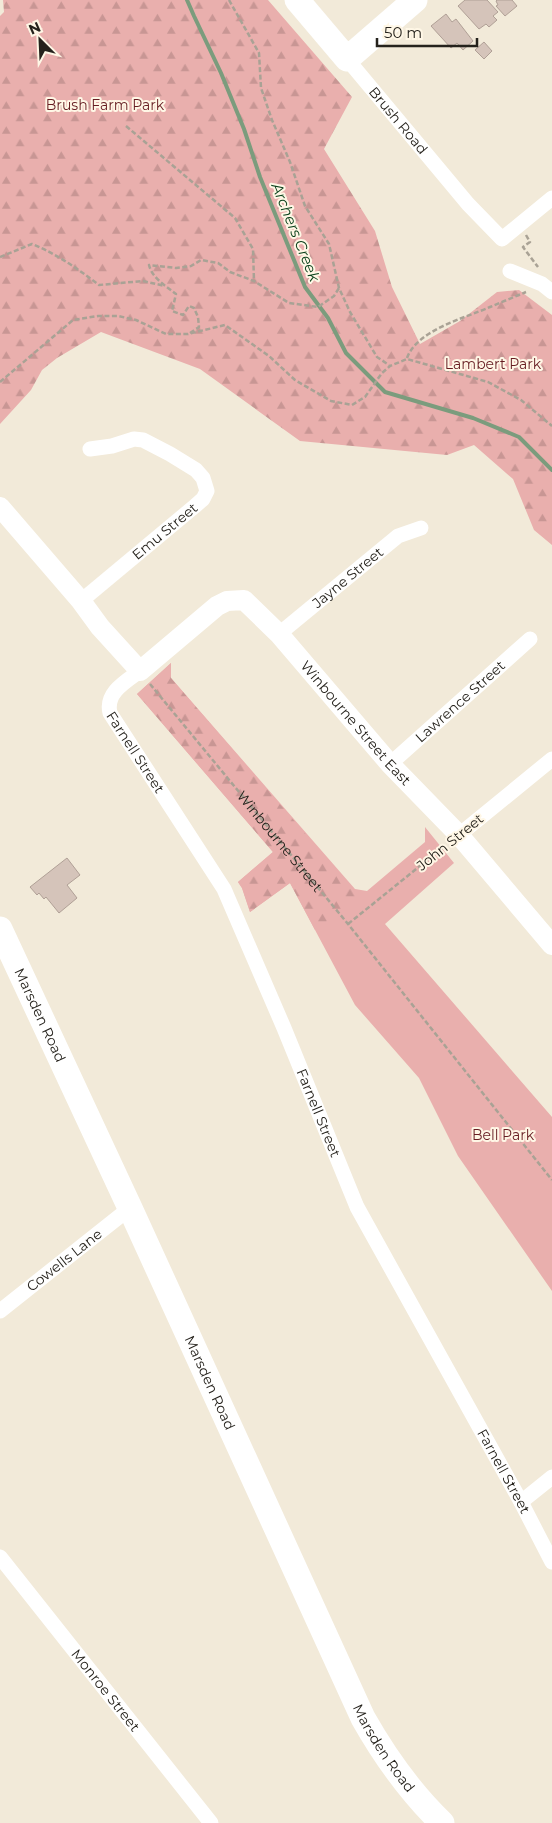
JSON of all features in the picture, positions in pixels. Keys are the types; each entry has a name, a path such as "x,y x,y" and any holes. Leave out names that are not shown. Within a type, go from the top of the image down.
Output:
{"main road":[{"name":"Brush Road","path":"297,0 347,59"},
{"path":"347,59 415,0"},
{"name":"Marsden Road","path":"0,929 363,1718 404,1781 442,1823"}],"street":[{"name":"Brush Road","path":"347,59 468,204 502,239 552,198"},
{"path":"510,271 547,288"},
{"name":"Emu Street","path":"81,601 195,506 203,499 207,491 203,478 196,470 143,440 134,439 112,446 90,448"},
{"path":"0,507 81,601 100,627 140,671"},
{"name":"Jayne Street","path":"279,634 398,536 421,528"},
{"name":"Winbourne Street East","path":"140,671 217,606 227,601 244,600 279,634 390,764 459,835 552,945"},
{"name":"Lawrence Street","path":"390,764 530,639"},
{"name":"Farnell Street","path":"140,671 113,693 109,707 110,713 224,888 284,1028 357,1207 521,1502 552,1562"},
{"name":"John Street","path":"459,835 552,759"},
{"name":"Cowells Lane","path":"0,1311 130,1208"},
{"path":"521,1502 552,1477"},
{"name":"Monroe Street","path":"0,1557 211,1823"}],"path":[{"path":"229,0 259,53 261,88 305,206 329,244 339,288 350,312 377,357 390,366"},
{"path":"126,126 235,218 253,249 254,281"},
{"path":"0,257 32,244 64,260 99,285 144,281 167,286"},
{"path":"188,334 198,327 198,317 194,308 189,306 183,314 172,311 176,294 156,278 149,265 176,268 191,266 201,260 218,263 230,272 254,281 289,303 318,307 334,296 339,288"},
{"path":"407,359 410,350 431,333 453,322 547,288"},
{"path":"0,382 73,320 98,316 118,316 136,320 166,334 188,334 225,325 269,356 295,380 331,401 352,405 366,397 382,373 390,366 407,359 488,382 521,400 552,426"},
{"name":"Winbourne Street","path":"140,671 348,924 552,1180"},
{"name":"John Street","path":"348,924 459,835"}],"green space":[{"path":"3,0 268,0 352,97 324,149 375,231 392,287 420,344 460,321 497,292 519,290 552,315 552,545 534,530 513,479 474,445 447,455 300,441 200,369 101,332 57,358 42,370 31,390 0,424 0,16 4,12"},
{"name":"Bell Park","path":"171,663 171,678 355,889 367,891 425,842 425,827 454,863 385,924 552,1117 552,1291 458,1156 419,1078 355,1005 290,883 250,912 238,882 273,852 137,694"},
{"path":"171,663 171,678 360,897 315,930 290,883 250,912 238,882 273,852 137,694"}],"building":[{"path":"465,0 487,0 498,12 493,16 497,20 489,27 486,24 479,29 458,6"},
{"path":"497,0 512,0 517,6 505,16 496,6 498,5"},
{"path":"446,14 452,22 456,19 473,41 463,50 457,43 451,48 431,26"},
{"path":"484,42 492,51 484,59 475,50"},
{"path":"67,858 80,875 67,885 77,898 59,913 46,897 44,899 39,893 37,895 30,887"}],"waterway":[{"name":"Archers Creek","path":"187,0 221,73 244,129 260,177 305,287 328,318 346,353 385,392 473,418 519,437 552,470"}],"park label":[{"name":"Brush Farm Park","path":"105,105"},
{"name":"Lambert Park","path":"493,364"}]}
